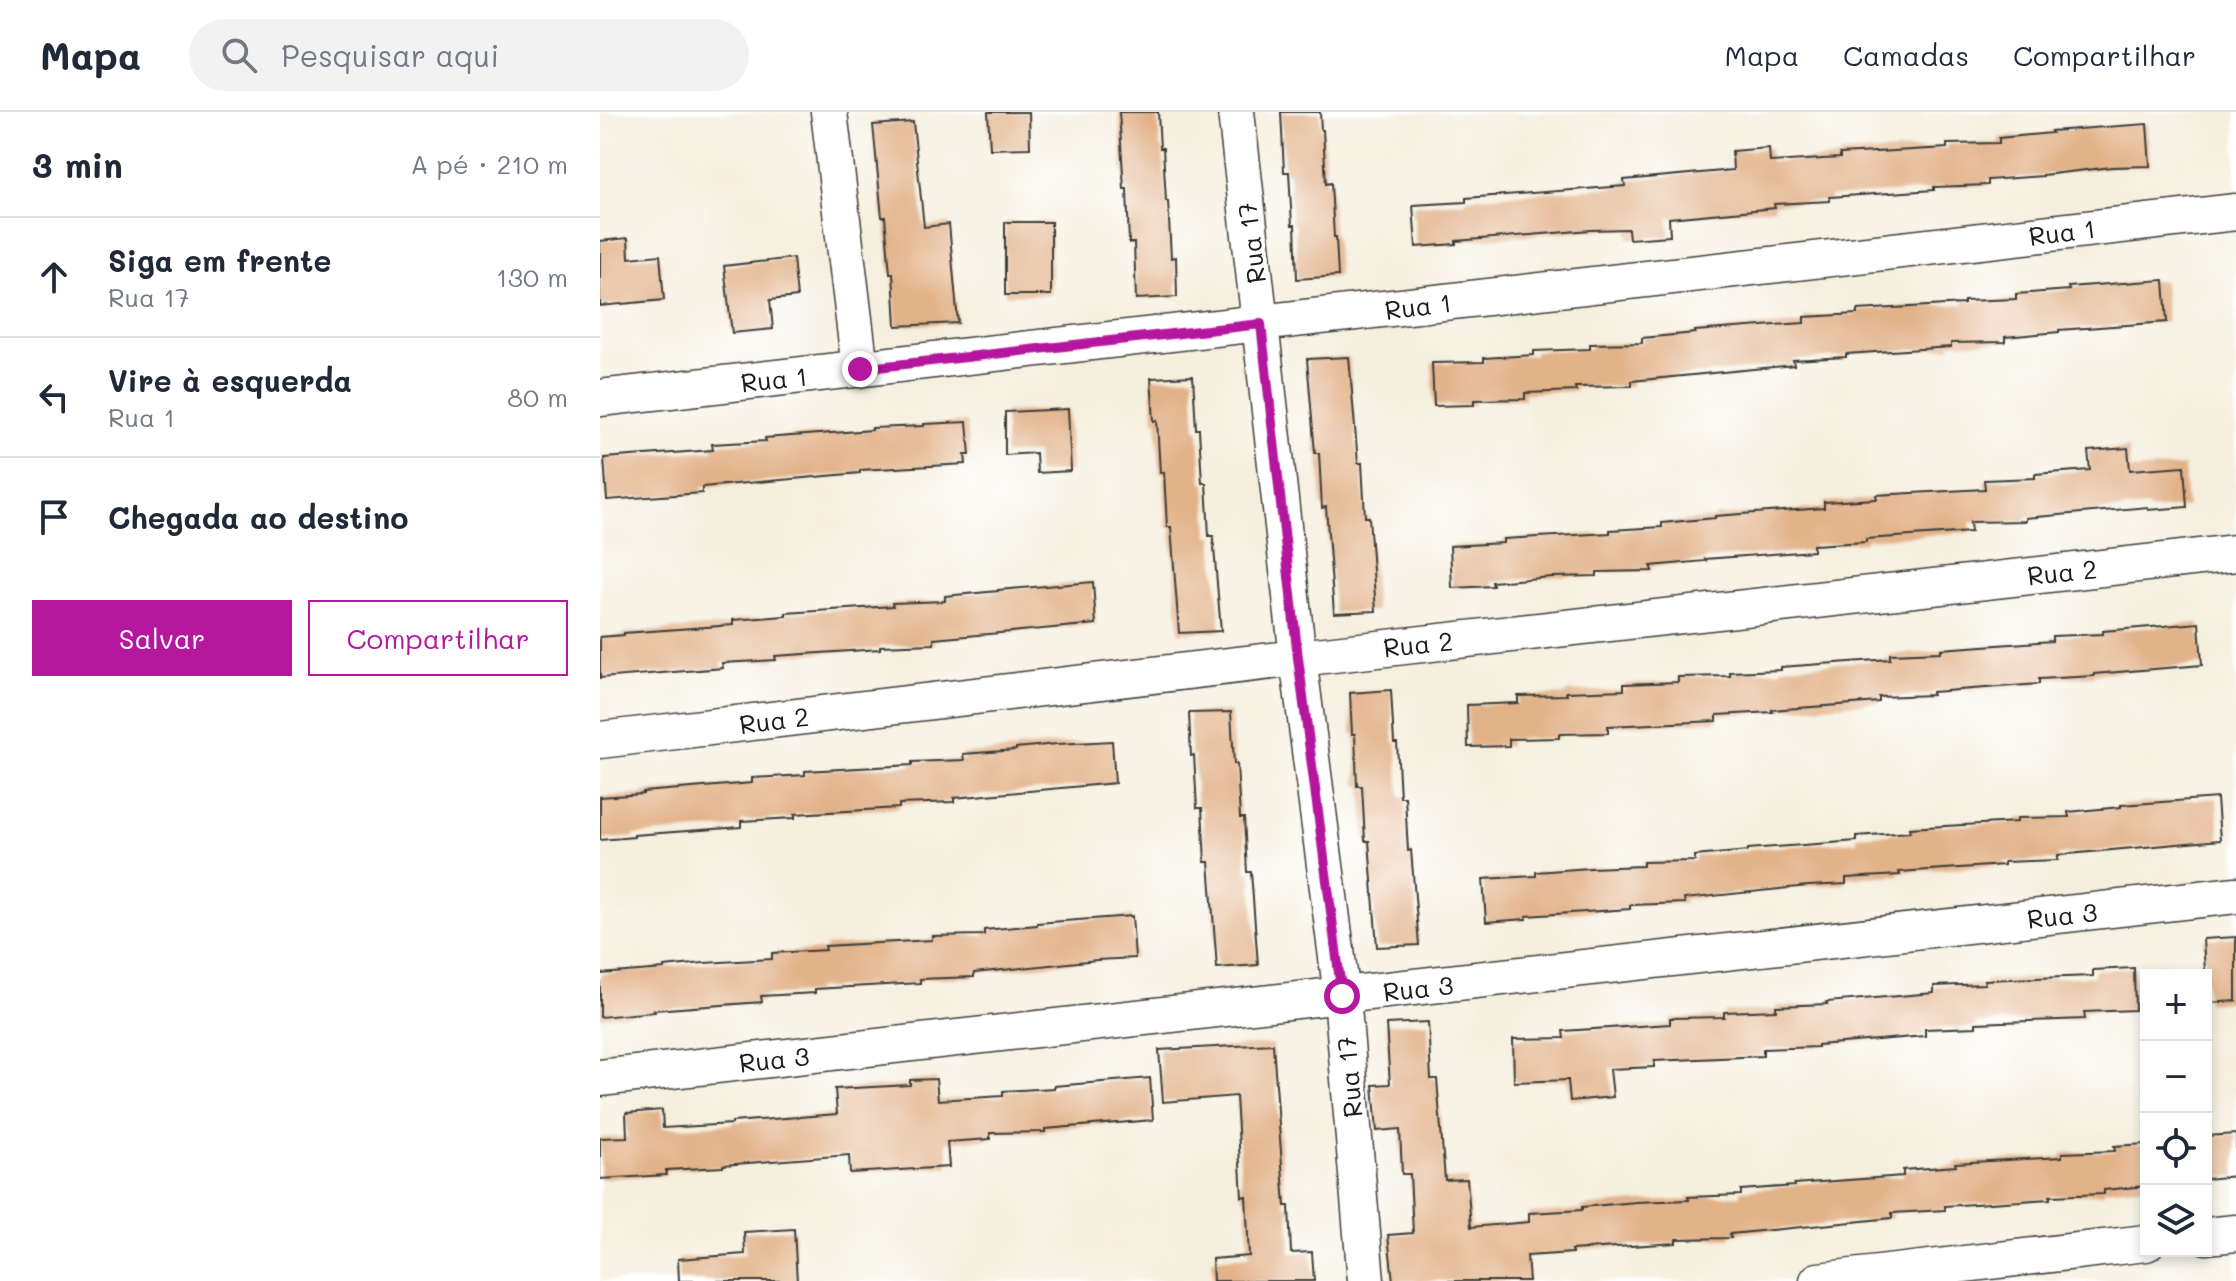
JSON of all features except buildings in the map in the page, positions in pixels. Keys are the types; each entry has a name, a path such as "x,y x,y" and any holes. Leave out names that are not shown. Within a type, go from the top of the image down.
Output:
{"street":[{"path":"829,112 860,369"},
{"name":"Rua 17","path":"1236,112 1298,658 1342,996 1366,1281"},
{"name":"Rua 1","path":"600,398 2236,212"},
{"name":"Rua 2","path":"600,740 2236,553"},
{"name":"Rua 3","path":"600,1078 2236,895"},
{"path":"2212,1235 2236,1233"},
{"path":"1818,1281 2140,1244"}],"route":[{"path":"860,369 1261,324 1298,658 1342,996"}]}
